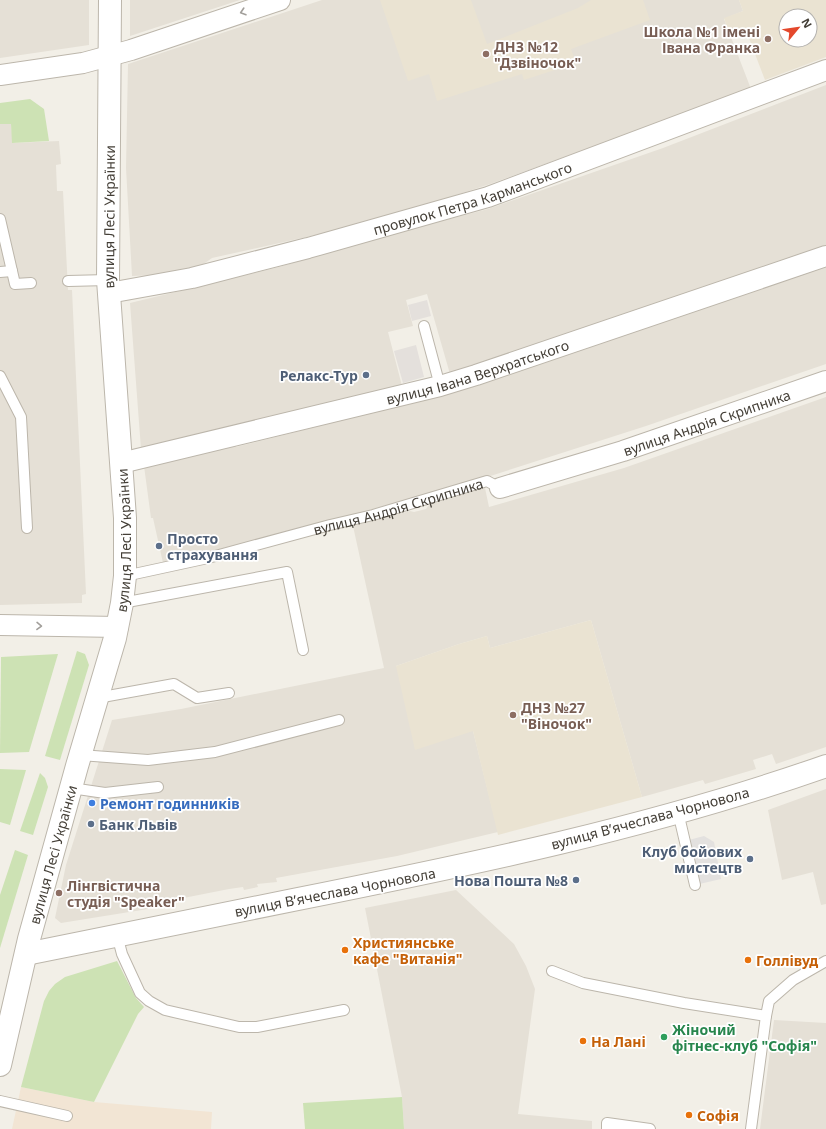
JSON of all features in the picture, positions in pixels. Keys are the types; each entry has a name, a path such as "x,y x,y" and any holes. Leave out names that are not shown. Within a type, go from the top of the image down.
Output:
{"street":[{"name":"вулиця Лесі Українки","path":"0,1065 26,954 80,755 118,627 125,576 125,518 108,286 110,0"},
{"path":"0,76 83,63 110,56 280,0"},
{"name":"провулок Петра Карманського","path":"108,286 192,278 308,248 488,197 826,70"},
{"name":"вулиця Івана Верхратського","path":"121,463 440,386 826,256"},
{"name":"вулиця Андрія Скрипника","path":"500,488 623,451 826,381"},
{"path":"0,626 118,627"},
{"name":"вулиця Вʼячеслава Чорновола","path":"26,954 445,870 600,834 749,792 826,766"}],"lane":[{"path":"0,219 15,284 30,283"},
{"path":"0,272 12,271"},
{"path":"68,282 108,286"},
{"path":"424,326 440,386"},
{"path":"0,376 21,417 27,528"},
{"name":"вулиця Андрія Скрипника","path":"125,576 208,558 373,515 487,481 500,488"},
{"path":"122,603 287,572 304,650"},
{"path":"97,698 174,684 197,698 229,693"},
{"path":"80,755 148,760 215,752 339,720"},
{"path":"71,788 105,793 158,787"},
{"path":"678,812 695,885"},
{"path":"117,935 122,954 140,993 149,1002 165,1010 239,1027 257,1027 344,1010"},
{"path":"751,1129 769,1001 793,980 826,960"},
{"path":"552,971 583,983 684,1003 766,1016"},
{"path":"0,1101 67,1116"},
{"path":"607,1129 607,1123 650,1129"}],"shaded area":[{"path":"0,0 89,0 89,45 0,58"},
{"path":"130,0 240,0 130,36"},
{"path":"322,0 739,0 743,11 724,19 751,89 490,184 432,203 342,229 212,258 198,268 160,275 132,276 126,168 128,64"},
{"name":"ДНЗ №12 \"Дзвіночок\"","path":"380,0 471,0 487,44 578,8 591,0 643,0 650,20 571,49 576,63 524,80 522,74 437,101 429,74 408,81"},
{"name":"Школа №1 імені Івана Франка","path":"739,0 826,0 826,57 765,80 747,33 731,39 724,18 743,11"},
{"path":"826,85 826,247 450,374 427,294 406,300 413,326 388,332 402,386 338,403 337,400 322,404 319,408 141,449 130,303 279,267 399,232 488,209 663,148"},
{"path":"0,124 11,124 13,143 59,141 61,164 56,165 57,191 63,191 68,290 72,290 86,594 82,595 82,603 0,605"},
{"path":"826,263 826,364 646,426 481,479 297,530 163,563 153,518 151,518 144,466 235,443 236,447 406,404"},
{"path":"427,300 431,316 412,321 408,305"},
{"path":"416,345 424,377 403,383 394,351"},
{"path":"826,397 826,747 776,764 772,754 753,760 756,769 705,784 703,780 642,797 591,620 490,648 487,636 396,666 473,731 498,832 397,856 276,878 277,882 257,884 258,887 244,890 243,887 229,889 148,905 148,909 61,923 55,918 66,865 112,720 181,709 384,668 353,526 410,511 414,512 426,509 429,505 485,488 489,507 624,468"},
{"name":"ДНЗ №27 \"Віночок\"","path":"591,620 642,797 498,835 473,731 415,750 396,666 487,636 490,648"},
{"path":"826,789 826,904 821,905 813,872 782,880 768,810"},
{"path":"704,836 714,842 721,879 695,885 685,841"},
{"path":"456,890 514,944 526,966 535,989 518,1114 592,1121 592,1129 404,1129 402,1097 365,908"},
{"path":"774,1020 826,1023 826,1129 760,1129"},
{"path":"21,1087 94,1102 212,1112 211,1129 12,1129"}],"green space":[{"path":"30,99 44,109 49,141 12,143 11,124 0,124 0,103"},
{"path":"77,651 85,654 89,665 60,760 45,756"},
{"path":"58,654 29,752 0,753 1,657"},
{"path":"0,769 26,770 10,825 0,822"},
{"path":"40,773 45,778 48,787 33,835 20,831"},
{"path":"15,850 28,855 0,948 0,895"},
{"path":"117,961 136,998 144,1007 138,1014 94,1102 21,1087 44,1001 49,991 55,984 65,977"},
{"path":"402,1097 404,1129 305,1129 303,1103"}],"place":[{"name":"Школа №1 імені Івана Франка","path":"768,39"},
{"name":"ДНЗ №12 \"Дзвіночок\"","path":"486,54"},
{"name":"Релакс-Тур","path":"366,375"},
{"name":"Просто страхування","path":"159,546"},
{"name":"ДНЗ №27 \"Віночок\"","path":"513,715"},
{"name":"Ремонт годинників","path":"92,803"},
{"name":"Банк Львів","path":"91,824"},
{"name":"Клуб бойових мистецтв","path":"750,859"},
{"name":"Нова Пошта №8","path":"576,880"},
{"name":"Лінгвістична студія \"Speaker\"","path":"59,893"},
{"name":"Християнське кафе \"Витанія\"","path":"345,950"},
{"name":"Голлівуд","path":"748,960"},
{"name":"Жіночий фітнес-клуб \"Софія\"","path":"664,1037"},
{"name":"На Лані","path":"583,1041"},
{"name":"Софія","path":"689,1115"}]}
